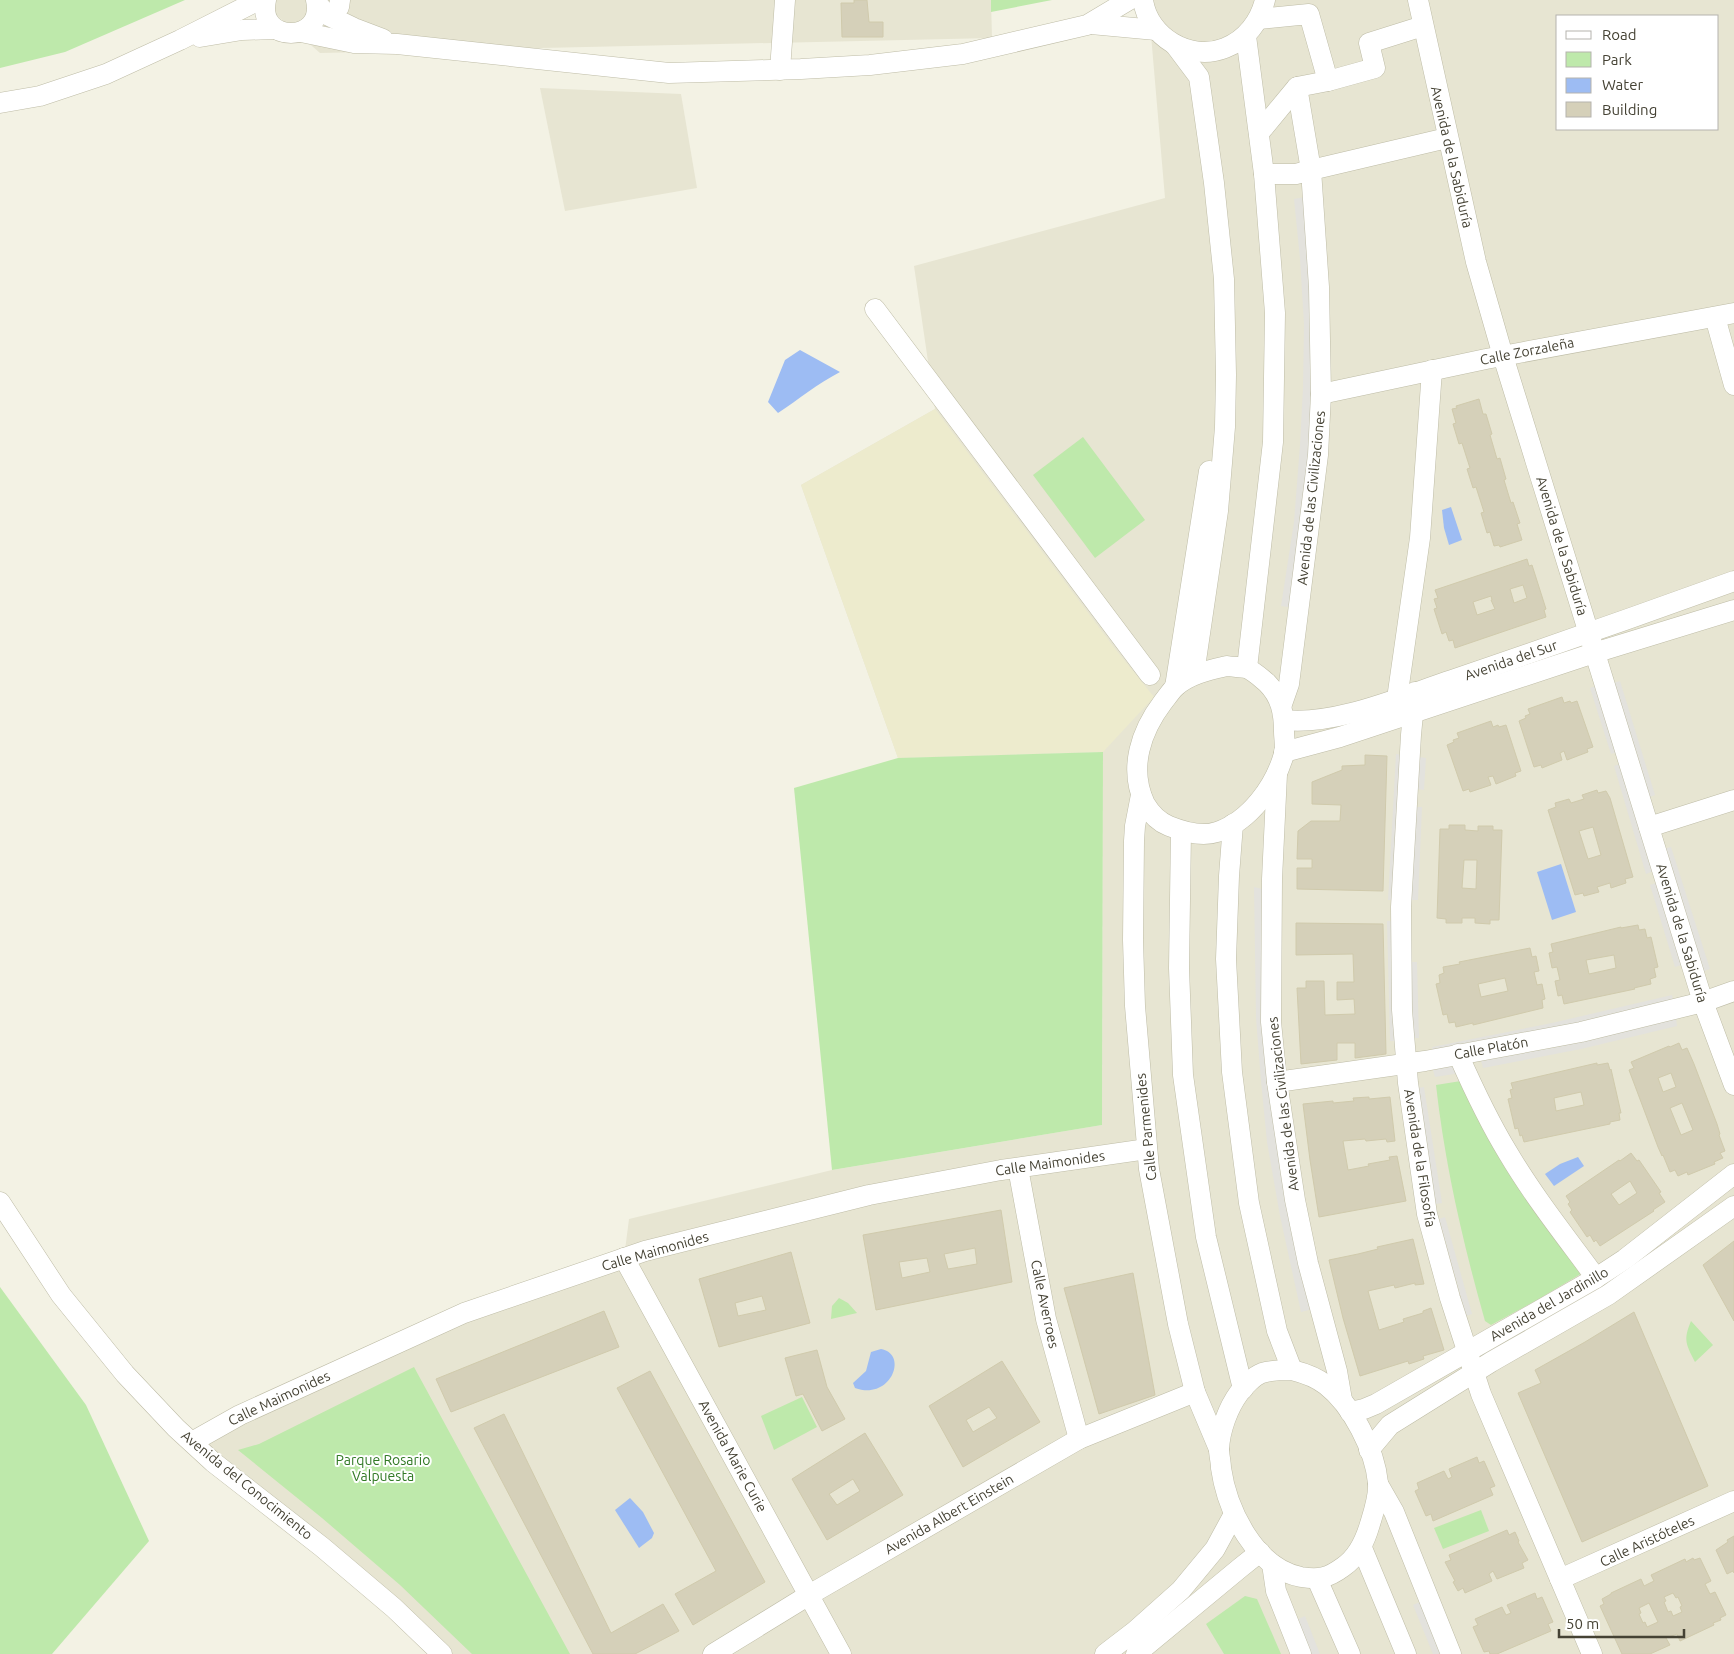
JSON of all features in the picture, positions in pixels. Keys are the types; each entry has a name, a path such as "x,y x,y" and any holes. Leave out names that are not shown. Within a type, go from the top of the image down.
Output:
{"street":[{"path":"0,103 40,96 106,74 180,40 258,0"},
{"path":"266,0 265,15 269,23 284,33 293,34 309,27 317,12 317,1"},
{"path":"780,70 785,0"},
{"path":"1091,24 1129,0"},
{"path":"1143,0 1148,18 1156,30 1175,45 1199,77 1214,183 1224,279 1225,427 1218,511 1194,674"},
{"name":"Avenida de la Sabiduría","path":"1418,0 1476,262 1503,356 1702,1002 1734,1085"},
{"path":"317,1 327,15 354,28 397,44"},
{"path":"1175,45 1200,52 1225,48 1246,36 1264,5 1309,14 1328,81"},
{"path":"301,32 354,43 397,44 670,73 870,65 963,54 1091,24 1156,30"},
{"path":"1259,133 1297,87 1328,81 1375,68 1369,43 1423,26"},
{"path":"180,40 242,30 276,29"},
{"path":"1246,36 1264,174 1276,313 1273,442 1246,668"},
{"name":"Avenida de las Civilizaciones","path":"1283,712 1298,622 1318,455 1321,394 1319,287 1311,170 1297,87"},
{"path":"1264,174 1296,174 1448,138"},
{"path":"875,309 1150,675"},
{"path":"1724,315 1734,385"},
{"name":"Calle Zorzaleña","path":"1321,394 1503,356 1724,315"},
{"path":"1397,699 1420,538 1432,370"},
{"path":"1175,687 1210,470 1225,427"},
{"name":"Avenida del Sur","path":"1284,752 1340,737 1414,702 1588,633 1734,581"},
{"name":"Avenida del Sur","path":"1283,712 1298,722 1335,718 1397,699 1414,702 1594,652 1734,610"},
{"path":"1227,666 1246,668 1271,687 1283,712 1284,752 1277,774 1261,799 1248,813 1233,824 1217,832 1198,834 1181,831 1163,824 1150,812 1141,795 1136,777 1144,731 1175,687 1194,674 1227,666"},
{"name":"Avenida de la Filosofía","path":"1414,702 1402,907 1402,1010 1406,1064 1427,1214 1466,1352 1481,1394 1592,1654"},
{"name":"Avenida de las Civilizaciones","path":"1277,774 1272,879 1272,1022 1277,1082 1295,1200 1308,1263 1346,1406"},
{"name":"Calle Parmenides","path":"1141,795 1134,841 1134,1006 1149,1169 1178,1324 1194,1392 1219,1449"},
{"path":"1649,827 1734,800"},
{"path":"1233,824 1226,959 1232,1072 1249,1203 1277,1331 1292,1370"},
{"path":"1181,831 1179,968 1183,1075 1206,1237 1242,1389"},
{"name":"Calle Platón","path":"1277,1082 1406,1064 1581,1032 1702,1002 1734,991"},
{"path":"1458,1054 1473,1088 1508,1153 1548,1213 1596,1278"},
{"name":"Calle Maimonides","path":"192,1442 240,1415 464,1313 645,1251 869,1194 1018,1168 1147,1150"},
{"name":"Calle Averroes","path":"1018,1168 1046,1319 1079,1439"},
{"name":"Avenida del Jardinillo","path":"1346,1406 1364,1409 1376,1404 1596,1278 1625,1259 1734,1174"},
{"name":"Avenida del Conocimiento","path":"0,1202 61,1295 125,1374 213,1462 322,1547 394,1608 442,1654"},
{"name":"Avenida del Jardinillo","path":"1369,1450 1390,1425 1474,1373 1608,1296 1734,1206"},
{"name":"Avenida Marie Curie","path":"624,1258 841,1654"},
{"path":"1378,1484 1375,1510 1362,1548 1348,1564 1334,1574 1317,1579 1294,1575 1266,1558 1248,1538 1234,1514 1223,1484 1219,1449 1224,1424 1233,1401 1242,1389 1260,1374 1292,1370 1310,1375 1326,1384 1346,1406 1369,1450 1378,1484 1391,1506 1405,1537 1452,1654"},
{"name":"Avenida Albert Einstein","path":"713,1654 809,1595 1079,1439 1194,1392"},
{"name":"Calle Aristóteles","path":"1560,1579 1734,1501"},
{"path":"1105,1654 1135,1631 1181,1590 1215,1549 1234,1514"},
{"path":"1362,1548 1406,1654"},
{"path":"1136,1654 1240,1568 1266,1558"},
{"path":"1266,1558 1276,1591 1301,1654"},
{"path":"1317,1579 1350,1654"}],"shaded area":[{"path":"259,0 991,0 992,38 320,53"},
{"path":"1148,0 1734,0 1734,1654 442,1654 192,1442 464,1313 624,1258 629,1219 832,1170 1102,1125 1103,752 898,758 801,485 935,409 914,266 1165,198"},
{"path":"540,88 681,94 697,188 565,211"},
{"path":"1305,197 1312,257 1313,446 1294,608 1281,606 1294,522 1303,388 1304,324 1294,199"},
{"path":"935,409 1116,650 1154,697 1103,752 898,758 801,485"},
{"path":"1620,681 1655,795 1648,798 1613,683"},
{"path":"1596,686 1618,752 1611,754 1590,688"},
{"path":"1396,754 1402,755 1394,900 1388,900"},
{"path":"1419,757 1426,758 1424,790 1417,789"},
{"path":"1622,763 1656,870 1646,874 1614,766"},
{"path":"1415,807 1422,807 1418,900 1410,900"},
{"path":"1671,847 1710,969 1701,972 1663,849"},
{"path":"1659,882 1684,964 1675,967 1650,885"},
{"path":"1254,887 1267,890 1266,961 1313,1309 1301,1312 1280,1216 1267,1142 1256,1018"},
{"path":"1387,921 1393,921 1396,1041 1390,1041"},
{"path":"1411,962 1417,962 1419,1038 1413,1038"},
{"path":"1672,995 1674,1002 1553,1030 1433,1052 1432,1047 1552,1023"},
{"path":"1676,1018 1677,1026 1581,1049 1483,1068 1481,1061 1578,1043"},
{"path":"1459,1065 1460,1073 1435,1077 1433,1070"},
{"path":"1424,1087 1442,1203 1436,1204 1418,1088"},
{"path":"1445,1217 1472,1314 1466,1316 1439,1219"},
{"path":"1424,1600 1445,1654 1433,1654 1413,1605"},
{"path":"1305,1616 1320,1654 1307,1654 1294,1621"}],"green space":[{"path":"0,0 185,0 65,52 0,68"},
{"path":"991,0 1052,0 991,12"},
{"path":"1083,437 1145,520 1095,558 1033,475"},
{"path":"1103,752 1102,1125 832,1170 794,788 898,758"},
{"path":"1461,1081 1584,1272 1491,1325 1485,1321 1462,1233 1444,1145 1436,1085"},
{"path":"0,1287 86,1405 149,1541 52,1654 0,1654"},
{"path":"839,1298 848,1303 857,1313 831,1319 832,1306"},
{"path":"1691,1321 1713,1345 1695,1362 1689,1351 1686,1338"},
{"name":"Parque Rosario Valpuesta","path":"414,1367 570,1654 472,1654 400,1585 322,1518 238,1450 259,1444"},
{"path":"802,1397 817,1427 774,1450 761,1416"},
{"path":"1481,1510 1489,1531 1443,1549 1434,1528"},
{"path":"1245,1596 1257,1599 1281,1654 1224,1654 1206,1624"}],"water":[{"path":"800,350 840,372 778,413 768,402 785,360"},
{"path":"1451,507 1462,540 1449,545 1444,528 1442,510"},
{"path":"1561,864 1576,912 1552,920 1537,872"},
{"path":"1578,1157 1584,1166 1554,1186 1545,1174 1560,1164"},
{"path":"881,1349 889,1353 894,1359 895,1367 892,1375 886,1383 878,1388 868,1390 855,1388 853,1383 866,1371 871,1352"},
{"path":"630,1498 643,1512 654,1533 652,1538 639,1548 615,1510"}],"building":[{"path":"854,0 867,0 869,22 883,22 883,37 842,37 841,3 854,3"},
{"path":"1479,399 1492,434 1490,435 1497,459 1500,458 1511,503 1513,502 1520,523 1517,524 1522,540 1500,547 1499,545 1494,546 1490,532 1487,533 1481,513 1484,512 1476,487 1473,488 1467,469 1470,468 1462,443 1459,444 1453,424 1456,423 1452,409"},
{"path":"1527,559 1529,566 1532,565 1546,609 1544,610 1546,617 1455,648 1453,640 1449,641 1446,632 1442,634 1434,609 1437,608 1434,599 1438,598 1435,590","holes":["1523,585 1527,598 1514,603 1510,589","1491,596 1495,609 1477,615 1473,602"]},
{"path":"1562,697 1564,703 1577,701 1593,747 1587,749 1588,752 1567,760 1564,751 1560,753 1562,760 1542,768 1541,765 1534,767 1519,721 1530,714 1528,709"},
{"path":"1491,721 1493,727 1506,725 1521,771 1515,773 1516,776 1496,784 1493,776 1488,777 1491,785 1470,792 1469,789 1463,791 1447,745 1459,738 1457,733"},
{"path":"1365,755 1387,756 1383,891 1297,889 1297,868 1312,868 1312,859 1297,859 1298,831 1311,821 1340,821 1341,805 1312,804 1312,782 1342,770 1342,766 1365,765"},
{"path":"1597,790 1598,793 1606,791 1610,798 1633,877 1625,879 1626,883 1611,888 1610,883 1597,887 1599,892 1584,896 1583,893 1575,895 1548,810 1556,807 1555,803 1569,799 1571,803 1584,799 1582,795","holes":["1593,827 1601,855 1588,859 1579,831"]},
{"path":"1449,825 1465,825 1465,830 1478,831 1478,826 1493,826 1493,830 1502,830 1499,920 1490,920 1490,924 1475,923 1475,918 1462,918 1462,923 1446,923 1446,919 1437,918 1440,829 1449,829","holes":["1464,860 1477,860 1476,889 1462,888"]},
{"path":"1296,923 1383,924 1386,1054 1355,1058 1355,1043 1337,1043 1337,1060 1301,1064 1297,988 1306,988 1306,981 1324,981 1325,1015 1355,1014 1354,999 1337,1000 1337,982 1354,982 1353,954 1296,955"},
{"path":"1638,925 1639,930 1645,929 1647,938 1651,937 1658,967 1654,968 1656,977 1650,979 1651,984 1564,1004 1562,995 1558,996 1555,981 1560,980 1557,967 1552,968 1549,953 1553,952 1551,944","holes":["1614,955 1616,968 1589,974 1586,960"]},
{"path":"1530,948 1532,957 1536,956 1539,971 1534,972 1537,985 1542,984 1545,999 1542,1000 1543,1008 1473,1025 1473,1023 1456,1027 1455,1022 1449,1023 1447,1014 1443,1015 1436,984 1440,983 1439,975 1444,973 1443,967 1460,964 1459,962","holes":["1505,978 1508,991 1481,997 1478,984"]},
{"path":"1679,1043 1682,1050 1687,1048 1717,1124 1725,1151 1720,1153 1723,1158 1714,1162 1715,1164 1688,1175 1687,1172 1678,1176 1675,1170 1670,1172 1658,1147 1629,1070 1634,1068 1631,1062","holes":["1671,1073 1676,1087 1663,1092 1658,1078","1682,1103 1693,1130 1681,1135 1670,1108"]},
{"path":"1597,1063 1597,1065 1608,1063 1621,1113 1619,1113 1620,1120 1610,1122 1610,1124 1524,1142 1518,1128 1515,1129 1508,1099 1512,1098 1510,1090 1513,1089 1511,1083","holes":["1581,1092 1584,1105 1556,1111 1554,1098"]},
{"path":"1369,1097 1369,1099 1390,1097 1395,1141 1387,1142 1386,1139 1366,1141 1365,1139 1343,1141 1348,1170 1390,1160 1389,1157 1397,1156 1406,1201 1319,1217 1303,1104 1354,1101 1353,1098"},
{"path":"1631,1153 1637,1161 1639,1160 1661,1192 1659,1193 1665,1202 1600,1246 1596,1240 1594,1242 1590,1235 1587,1237 1570,1212 1572,1210 1568,1204 1570,1202 1566,1196","holes":["1630,1181 1637,1193 1619,1205 1611,1194"]},
{"path":"1001,1210 1012,1282 876,1310 863,1235","holes":["975,1248 977,1264 948,1269 944,1254","927,1258 930,1272 902,1278 899,1262"]},
{"path":"1413,1239 1424,1284 1415,1285 1415,1283 1395,1288 1394,1285 1368,1291 1379,1330 1404,1322 1403,1319 1423,1313 1423,1311 1431,1308 1444,1350 1423,1356 1424,1359 1409,1364 1408,1361 1360,1376 1329,1260"},
{"path":"1734,1241 1734,1321 1703,1265"},
{"path":"791,1252 810,1323 719,1347 699,1279","holes":["762,1296 766,1310 738,1316 735,1303"]},
{"path":"1133,1273 1155,1395 1099,1414 1064,1288"},
{"path":"604,1311 619,1347 451,1412 436,1379"},
{"path":"1634,1312 1708,1486 1582,1542 1518,1393 1541,1383 1535,1370"},
{"path":"817,1350 827,1387 845,1419 822,1431 803,1394 796,1396 785,1358"},
{"path":"1002,1361 1040,1422 963,1467 929,1406","holes":["989,1407 997,1418 973,1432 966,1420"]},
{"path":"650,1371 765,1582 693,1625 675,1594 716,1571 617,1388"},
{"path":"504,1414 611,1633 663,1604 679,1631 635,1654 593,1654 474,1428"},
{"path":"865,1433 903,1495 827,1540 792,1479","holes":["853,1479 860,1491 837,1505 829,1494"]},
{"path":"1477,1457 1479,1463 1484,1461 1495,1486 1490,1488 1493,1495 1433,1521 1431,1514 1426,1516 1415,1491 1419,1489 1417,1483 1444,1471 1448,1479 1452,1477 1449,1469"},
{"path":"1507,1530 1509,1535 1515,1532 1528,1560 1522,1563 1524,1568 1497,1579 1493,1571 1489,1574 1492,1581 1465,1593 1463,1588 1458,1591 1445,1562 1451,1560 1449,1555"},
{"path":"1734,1536 1734,1573 1733,1571 1727,1574 1716,1550"},
{"path":"1693,1558 1694,1560 1700,1558 1711,1581 1705,1584 1710,1594 1715,1592 1726,1615 1720,1618 1721,1620 1713,1623 1714,1625 1680,1641 1677,1634 1666,1638 1670,1645 1650,1654 1622,1654 1600,1606 1604,1604 1602,1599 1641,1579 1644,1586 1654,1581 1651,1575 1685,1559 1686,1562","holes":["1673,1593 1676,1598 1678,1597 1682,1606 1680,1607 1682,1612 1673,1616 1671,1611 1668,1612 1664,1602 1666,1601 1664,1597","1649,1603 1658,1622 1647,1627 1639,1614 1641,1613 1639,1608"]},
{"path":"1535,1593 1537,1599 1542,1597 1553,1622 1548,1624 1551,1631 1497,1654 1490,1654 1489,1651 1484,1652 1473,1627 1478,1625 1475,1619 1502,1607 1506,1615 1511,1613 1507,1605"}]}
